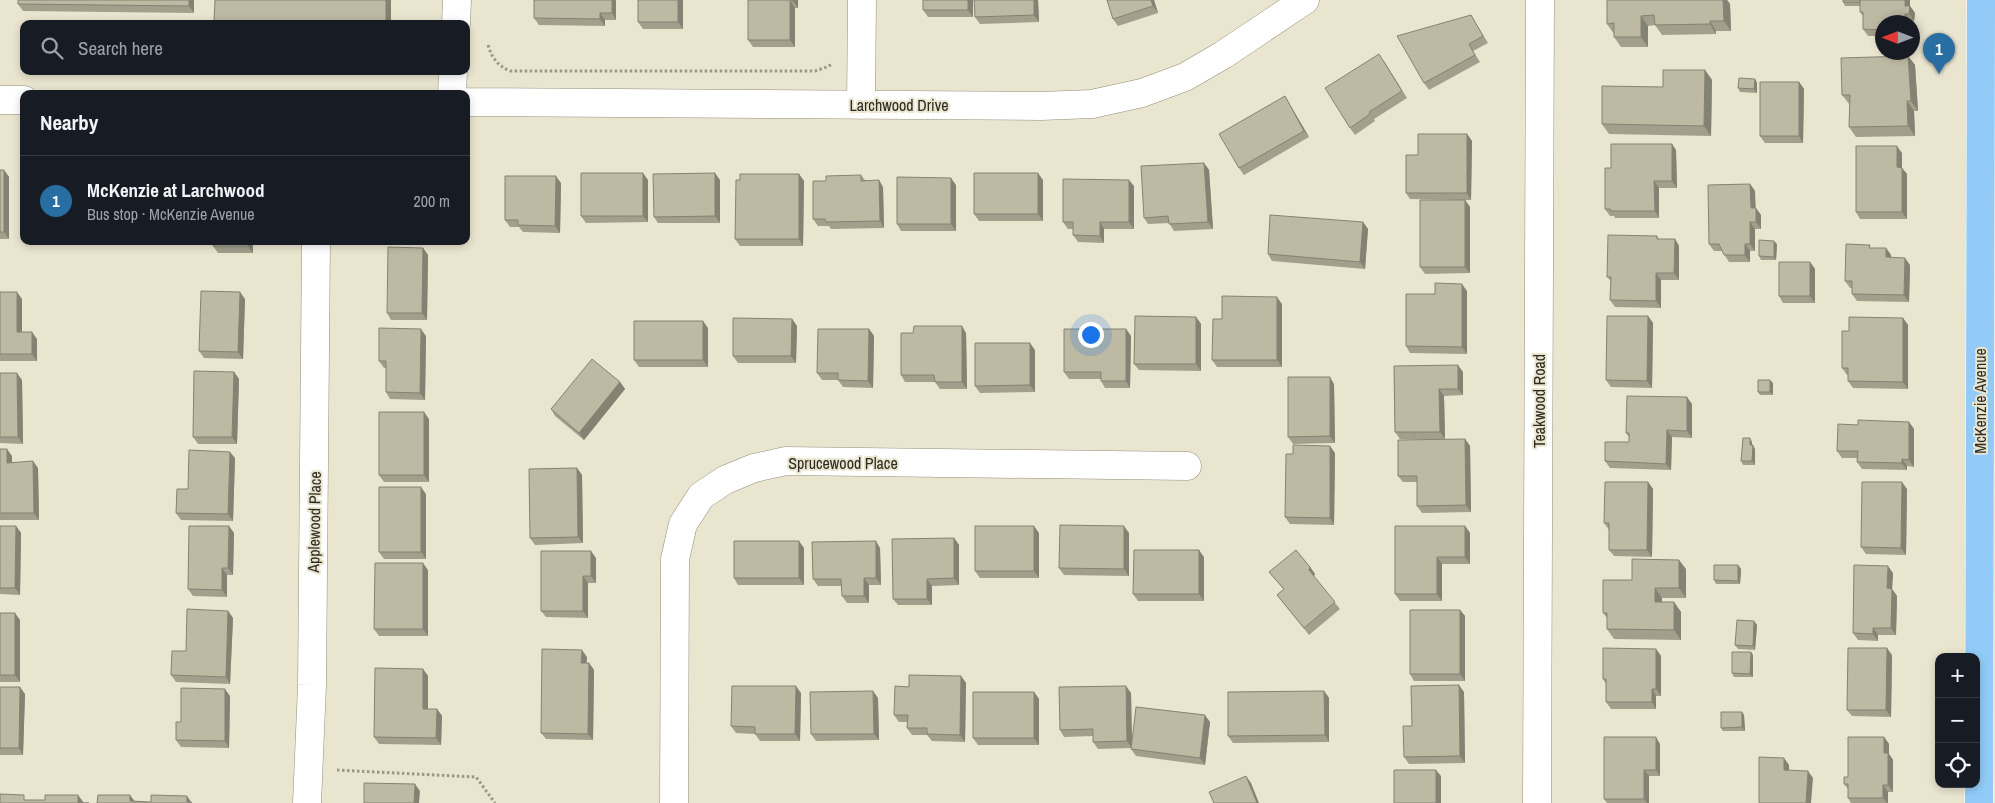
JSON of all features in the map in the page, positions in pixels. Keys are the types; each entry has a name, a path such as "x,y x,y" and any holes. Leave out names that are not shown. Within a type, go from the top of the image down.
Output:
{"main road":[{"name":"McKenzie Avenue","path":"1979,803 1981,0"}],"street":[{"path":"456,20 457,0"},
{"path":"862,0 862,105"},
{"name":"Teakwood Road","path":"1537,803 1540,0"},
{"name":"Larchwood Drive","path":"470,102 1040,106 1092,104 1142,93 1184,77 1223,55 1298,1"},
{"path":"452,90 453,75"},
{"path":"0,100 20,100"},
{"name":"Applewood Place","path":"307,803 312,685 316,245"},
{"name":"Sprucewood Place","path":"674,803 675,559 683,524 701,496 725,480 754,468 786,461 1187,466"}],"path":[{"path":"488,45 492,57 500,66 510,71 815,71 827,67 837,60"},
{"path":"309,769 476,777 495,803"}],"building":[{"path":"18,0 189,0 189,6 18,4"},
{"path":"215,0 386,0 386,20 214,20"},
{"path":"534,0 612,0 612,13 600,13 600,19 534,18"},
{"path":"638,0 678,0 678,22 638,22"},
{"path":"748,0 793,0 790,1 790,40 748,40"},
{"path":"923,0 968,0 968,10 923,10"},
{"path":"974,0 1034,0 1034,15 975,17"},
{"path":"1107,0 1151,0 1153,6 1113,19"},
{"path":"1607,0 1723,0 1724,21 1710,21 1710,24 1655,25 1654,15 1641,16 1641,37 1614,37 1614,23 1607,24"},
{"path":"1843,0 1860,0 1860,2 1843,2"},
{"path":"1860,0 1905,0 1905,6 1910,6 1909,14 1875,15 1875,30 1863,29 1863,12 1860,12"},
{"path":"1471,15 1483,36 1469,44 1475,55 1424,83 1397,36"},
{"path":"1379,54 1402,91 1369,112 1370,114 1350,128 1325,88"},
{"path":"1875,57 1875,60 1908,60 1911,101 1907,101 1908,126 1849,127 1850,95 1842,95 1841,58"},
{"path":"1663,70 1705,70 1704,126 1602,124 1602,86 1663,87"},
{"path":"1739,78 1755,79 1754,89 1738,88"},
{"path":"1760,82 1799,82 1799,136 1760,136"},
{"path":"1285,96 1304,131 1239,168 1219,134"},
{"path":"1418,134 1467,134 1467,193 1406,193 1406,155 1418,155"},
{"path":"1611,144 1672,144 1672,181 1654,181 1655,211 1611,211 1610,209 1605,209 1605,168 1611,168"},
{"path":"1856,146 1897,146 1897,167 1902,168 1902,212 1856,212"},
{"path":"1204,163 1208,222 1169,224 1168,216 1144,218 1141,166"},
{"path":"0,170 4,170 4,232 0,232"},
{"path":"581,173 643,173 643,216 581,216"},
{"path":"715,173 715,216 654,217 653,174"},
{"path":"974,173 1038,173 1038,214 974,214"},
{"path":"740,174 799,174 799,239 735,239 736,180 740,180"},
{"path":"861,175 861,181 879,180 880,221 826,222 825,219 813,219 813,181 826,181 826,176"},
{"path":"505,176 556,176 555,226 518,225 518,220 505,220"},
{"path":"897,177 951,178 951,224 897,224"},
{"path":"1063,179 1129,180 1129,222 1100,222 1100,236 1073,235 1073,222 1063,222"},
{"path":"1750,184 1751,208 1756,208 1756,222 1750,222 1750,244 1745,244 1745,255 1724,255 1719,244 1709,244 1708,185"},
{"path":"1420,200 1465,200 1465,267 1420,267"},
{"path":"1270,215 1363,222 1360,262 1268,254"},
{"path":"1608,235 1657,236 1657,239 1675,239 1674,273 1656,273 1656,301 1610,300 1611,277 1607,277"},
{"path":"1759,240 1774,241 1774,257 1759,256"},
{"path":"1846,244 1870,245 1869,248 1886,248 1886,257 1905,258 1904,295 1852,294 1852,281 1845,281"},
{"path":"213,245 248,245 248,246"},
{"path":"388,247 423,248 422,313 387,313"},
{"path":"1779,262 1810,262 1810,296 1779,296"},
{"path":"1435,283 1462,284 1462,347 1406,346 1406,294 1435,294"},
{"path":"201,291 240,292 238,352 199,351"},
{"path":"0,292 17,292 17,332 32,332 32,354 0,354"},
{"path":"1222,296 1277,297 1277,360 1212,360 1213,319 1222,319"},
{"path":"1135,316 1196,317 1196,364 1134,364"},
{"path":"1607,316 1648,316 1647,381 1606,380"},
{"path":"1849,317 1903,318 1903,382 1848,381 1848,368 1842,368 1842,331 1849,331"},
{"path":"733,318 792,319 791,356 733,356"},
{"path":"634,321 703,321 703,360 634,360"},
{"path":"914,326 962,326 962,382 935,382 934,375 901,375 901,333 913,333"},
{"path":"379,328 421,329 420,393 386,392 386,361 379,361"},
{"path":"818,329 869,329 868,381 838,380 838,373 817,373"},
{"path":"1064,329 1126,329 1126,381 1101,381 1101,372 1064,372"},
{"path":"975,343 1030,343 1030,385 975,386"},
{"path":"592,359 620,382 579,433 551,409"},
{"path":"1458,365 1458,389 1439,389 1440,432 1395,432 1394,366"},
{"path":"194,371 234,372 232,437 193,437"},
{"path":"0,373 17,373 18,437 0,437"},
{"path":"1288,377 1330,377 1330,436 1288,437"},
{"path":"1758,380 1770,380 1770,392 1758,392"},
{"path":"1627,396 1687,397 1687,431 1667,430 1666,464 1605,461 1605,442 1629,442 1629,433 1626,433"},
{"path":"379,412 424,412 424,475 379,475"},
{"path":"1858,420 1909,422 1909,460 1902,459 1902,463 1857,462 1858,451 1837,451 1838,424 1858,425"},
{"path":"1743,438 1750,438 1750,445 1753,445 1752,461 1741,461"},
{"path":"1465,439 1466,505 1417,506 1417,476 1398,476 1398,440"},
{"path":"1293,445 1330,446 1330,518 1285,517 1286,454 1293,454"},
{"path":"0,449 7,449 7,463 33,461 34,513 0,513"},
{"path":"189,450 230,452 228,514 176,513 177,489 188,489"},
{"path":"577,468 578,537 530,538 529,469"},
{"path":"1605,482 1648,482 1647,550 1609,550 1609,523 1604,523"},
{"path":"1862,482 1902,482 1901,548 1861,547"},
{"path":"379,487 421,487 421,552 379,552"},
{"path":"1060,525 1124,526 1124,569 1059,568"},
{"path":"0,526 16,526 15,588 0,588"},
{"path":"189,526 229,526 228,568 222,568 222,590 188,589"},
{"path":"975,526 1034,526 1034,571 975,571"},
{"path":"1395,526 1465,526 1465,557 1437,557 1437,594 1395,594"},
{"path":"954,538 954,578 927,579 927,599 893,599 892,539"},
{"path":"734,541 799,541 799,578 734,578"},
{"path":"876,541 876,578 864,578 864,596 842,596 841,579 813,579 812,542"},
{"path":"1134,550 1199,550 1199,594 1133,594"},
{"path":"1296,550 1310,567 1309,570 1335,602 1304,628 1277,595 1284,589 1269,572"},
{"path":"541,551 591,551 591,576 583,576 583,611 541,611"},
{"path":"1632,559 1679,560 1679,588 1655,588 1655,602 1674,602 1674,630 1607,629 1607,613 1603,613 1603,580 1632,580"},
{"path":"375,563 423,563 423,629 374,629"},
{"path":"1714,565 1738,565 1738,581 1714,580"},
{"path":"1854,565 1888,566 1887,588 1892,589 1891,628 1873,628 1873,634 1853,633"},
{"path":"187,609 228,611 226,677 171,675 172,651 186,651"},
{"path":"1410,610 1460,610 1460,674 1410,674"},
{"path":"0,613 15,613 15,675 0,675"},
{"path":"1737,620 1754,621 1753,646 1735,645"},
{"path":"1603,648 1656,649 1656,689 1652,689 1652,702 1606,702 1606,679 1603,679"},
{"path":"1848,648 1887,648 1886,710 1847,710"},
{"path":"542,649 582,650 581,663 589,663 588,734 541,733"},
{"path":"1732,652 1751,652 1750,674 1732,673"},
{"path":"375,668 423,669 423,709 437,709 436,738 374,737"},
{"path":"909,675 961,676 960,735 927,734 927,728 907,728 908,715 894,715 895,686 909,687"},
{"path":"1459,685 1460,756 1404,757 1403,726 1412,726 1411,686"},
{"path":"732,686 796,686 795,734 755,734 755,727 731,726"},
{"path":"1126,686 1127,741 1093,742 1093,729 1060,730 1059,687"},
{"path":"0,687 20,687 19,748 0,748"},
{"path":"181,688 225,689 225,741 176,740 176,722 181,722"},
{"path":"873,691 874,734 811,734 810,692"},
{"path":"1324,691 1325,735 1228,736 1228,692"},
{"path":"973,692 1034,692 1034,738 973,738"},
{"path":"1136,707 1205,715 1200,758 1131,749"},
{"path":"1721,712 1742,712 1742,727 1721,728"},
{"path":"1604,737 1656,737 1656,770 1644,770 1644,799 1604,799"},
{"path":"1848,737 1884,737 1884,753 1888,753 1888,785 1883,785 1883,798 1848,798 1848,784 1844,784 1844,777 1848,777"},
{"path":"1759,757 1784,758 1784,770 1808,771 1806,803 1759,803"},
{"path":"1394,770 1436,770 1436,803 1394,803"},
{"path":"1246,776 1257,803 1214,803 1209,792"},
{"path":"364,783 415,784 414,803 364,803"},
{"path":"0,794 24,795 24,800 45,800 45,795 78,795 78,803 0,803"},
{"path":"98,795 130,795 130,801 151,802 151,795 187,796 187,802 192,803 97,803"}],"place":[{"name":"McKenzie at Larchwood","path":"1939,74"}]}
